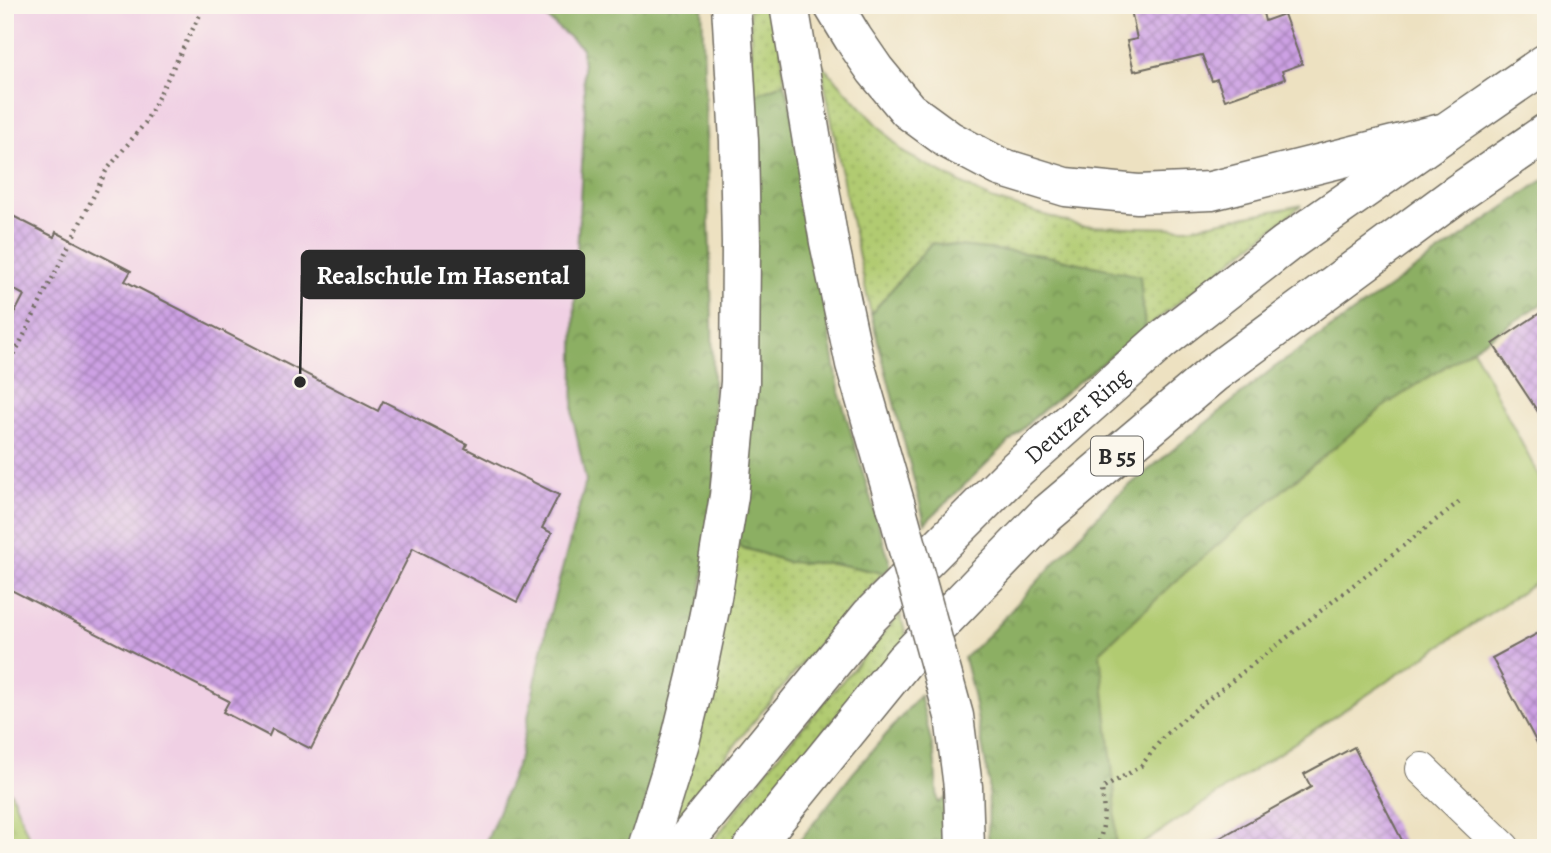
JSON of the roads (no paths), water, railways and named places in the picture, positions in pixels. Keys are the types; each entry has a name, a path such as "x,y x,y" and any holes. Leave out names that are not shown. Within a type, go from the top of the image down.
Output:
{"main road":[{"path":"647,848 680,742 696,677 730,483 740,382 741,244 732,5"},
{"path":"789,5 829,242 855,364 954,716 963,787 965,848"},
{"name":"B 55","path":"833,5 875,70 908,110 949,140 1000,167 1066,187 1138,194 1211,191 1447,132"},
{"name":"Deutzer Ring","path":"680,848 870,616 1017,469 1161,341 1286,243 1546,63"},
{"name":"B 55","path":"752,848 904,661 1047,514 1213,374 1457,194 1546,134"}],"street":[{"path":"1422,769 1504,848"}],"place":[{"name":"Realschule Im Hasental","path":"300,382"}]}
